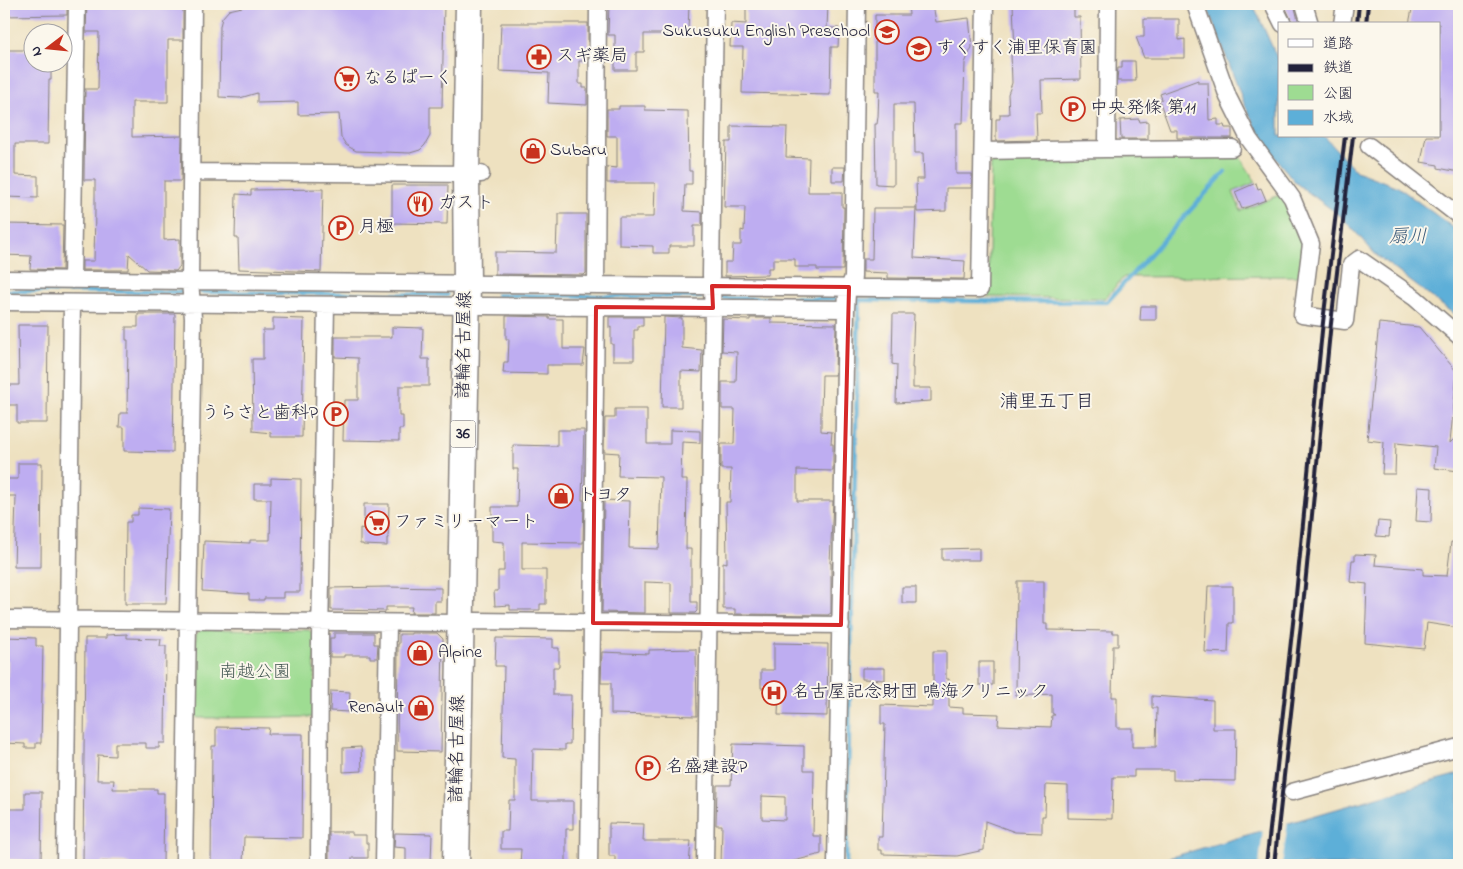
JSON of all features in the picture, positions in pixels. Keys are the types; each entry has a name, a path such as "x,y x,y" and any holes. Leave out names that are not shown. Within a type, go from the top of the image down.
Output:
{"main road":[{"name":"諸輪名古屋線","path":"456,865 467,622 473,295 474,174 469,4"},
{"name":"諸輪名古屋線","path":"474,174 484,4"},
{"name":"諸輪名古屋線","path":"467,622 472,865"}],"street":[{"path":"72,280 77,4"},
{"path":"184,865 193,304 190,281 193,4"},
{"path":"596,286 598,4"},
{"path":"705,865 713,308 715,4"},
{"path":"836,865 846,309 849,288 853,277 857,4"},
{"path":"4,302 326,305 596,286 980,289 984,151 985,4"},
{"path":"1107,148 1108,4"},
{"path":"1195,4 1228,97 1249,139 1292,198 1311,244 1302,315 1346,321 1351,265 1359,259 1415,298 1459,336"},
{"path":"1273,4 1281,22"},
{"path":"1304,4 1309,22"},
{"path":"1342,22 1345,4"},
{"path":"1369,146 1459,216"},
{"path":"984,151 1107,148 1232,148"},
{"path":"191,172 474,174"},
{"path":"4,279 190,281 473,295 596,307 846,309"},
{"path":"65,865 72,303"},
{"path":"318,865 326,305"},
{"path":"589,865 596,307"},
{"path":"4,619 841,625"},
{"path":"384,865 388,623"},
{"path":"1292,792 1459,746"}],"highlighted area":[{"path":"712,286 849,287 841,625 593,623 596,307 713,308"}],"green space":[{"path":"1238,154 1256,182 1233,192 1241,211 1282,194 1305,242 1302,276 1124,277 1105,298 988,297 991,162 996,158"},
{"name":"南越公園","path":"202,629 309,630 315,636 314,717 198,718 195,716 196,634"}],"water":[{"name":"扇川","path":"1206,4 1253,4 1278,60 1278,138 1326,138 1356,171 1398,187 1459,232 1459,318 1376,255 1342,217 1297,184 1259,134 1243,101"},
{"path":"1459,774 1459,865 1144,865 1433,781"}],"pier":[{"path":"1288,821 1282,865 1259,865 1263,828"}],"building":[{"path":"4,4 67,4 67,15 4,16"},
{"path":"87,4 183,4 183,40 168,40 168,102 132,102 132,137 182,136 181,181 164,181 164,240 180,239 180,266 176,271 147,270 129,254 128,270 82,270 82,261 94,261 95,210 95,180 84,180 85,89 98,89 99,32 86,32"},
{"name":"なるぱーく","path":"247,4 444,4 442,107 430,107 430,136 425,145 420,150 410,153 356,151 346,145 341,137 339,114 298,115 298,102 257,103 257,93 240,98 219,97 220,26 222,18 229,10"},
{"path":"609,4 689,4 688,31 672,31 672,34 644,34 644,52 636,52 636,70 615,70 615,35 608,35"},
{"path":"746,4 828,4 827,28 839,28 838,47 831,47 830,95 742,93 743,47 730,47 731,23 746,24"},
{"path":"908,4 933,4 936,22 969,18 972,47 965,63 963,123 956,123 956,174 972,174 972,188 946,188 946,211 917,212 916,179 924,179 923,153 915,153 914,104 894,104 894,185 876,184 875,124 877,124 878,117 879,91 875,91 875,15 909,15"},
{"path":"1013,4 1074,4 1074,17 1080,17 1081,79 1041,80 1042,113 1036,113 1037,140 996,141 996,119 1000,119 1000,114 1009,114 1008,94 1012,83 1011,53 1015,52"},
{"path":"1284,4 1294,4 1298,22 1292,22"},
{"path":"1413,4 1459,4 1459,172 1421,162 1426,138 1440,138 1440,22 1409,22"},
{"path":"1144,19 1179,19 1179,40 1185,39 1185,58 1144,58 1136,37 1144,37"},
{"name":"スギ薬局","path":"501,23 588,23 588,61 579,61 579,84 583,84 583,88 587,88 587,105 548,103 549,73 499,71"},
{"path":"4,50 22,50 22,72 51,72 51,80 49,80 48,144 15,144 15,175 38,176 38,198 4,197"},
{"path":"1122,61 1135,61 1136,81 1117,81 1118,68 1122,68"},
{"path":"1198,80 1198,83 1208,83 1209,120 1218,119 1218,125 1232,128 1232,138 1177,138 1177,130 1170,130 1159,100 1162,99 1160,94"},
{"path":"619,106 645,106 645,110 688,111 689,171 692,171 692,184 685,184 684,211 702,212 702,226 694,226 694,246 669,246 669,253 653,253 653,246 619,245 619,217 654,217 655,183 607,183 607,167 617,168 617,136 607,136 607,109 619,109"},
{"path":"1139,119 1140,122 1148,121 1148,139 1121,139 1120,120"},
{"path":"731,126 787,127 786,157 809,158 808,192 842,192 842,207 844,207 843,270 817,270 817,267 795,267 795,259 773,259 773,268 768,268 768,275 725,276 725,262 732,262 733,245 741,245 741,230 744,231 745,207 724,207 726,142 731,142"},
{"path":"832,167 845,167 844,181 832,181"},
{"path":"1256,183 1258,189 1261,188 1266,200 1242,209 1235,192"},
{"name":"ガスト","path":"392,185 448,185 447,224 392,223"},
{"path":"323,189 321,272 239,269 238,238 235,238 236,194 251,195 251,190"},
{"path":"873,208 916,208 914,258 965,261 964,279 888,278 888,273 863,272 863,259 872,259"},
{"path":"559,214 586,214 586,273 584,275 495,274 495,252 556,253"},
{"path":"4,224 63,225 62,270 30,269 31,256 4,255"},
{"path":"1141,306 1156,306 1156,320 1140,320"},
{"path":"138,314 175,314 173,452 124,451 124,427 119,427 120,413 127,413 128,340 126,340 126,327 138,327"},
{"path":"893,314 914,314 913,388 931,388 931,401 896,403 897,365 892,364"},
{"path":"506,316 563,319 563,349 585,349 583,365 547,365 547,374 503,373 504,362 508,362 509,339 506,339"},
{"path":"609,317 643,317 643,326 638,326 638,330 634,330 634,360 613,360"},
{"path":"664,317 682,318 682,348 702,350 701,372 681,371 681,407 662,407"},
{"path":"273,318 304,319 302,437 271,437 271,433 253,431 252,359 263,359 263,330 273,330"},
{"path":"750,318 771,318 771,323 836,324 835,375 822,375 821,413 821,431 832,432 833,471 797,470 797,501 833,501 830,563 831,613 828,615 735,614 735,609 723,609 723,562 727,563 726,502 730,502 731,469 721,469 721,444 734,444 735,409 722,409 722,382 736,382 737,352 722,351 723,319 750,320"},
{"path":"1379,323 1419,327 1457,372 1450,443 1459,434 1459,471 1434,468 1436,447 1396,443 1395,474 1382,474 1384,442 1367,440"},
{"path":"18,325 48,325 47,423 17,423 17,405 5,405 5,385 19,385"},
{"path":"392,327 423,328 422,359 429,359 429,386 399,386 399,416 403,416 403,429 399,429 399,441 343,440 344,400 358,400 358,358 335,357 335,337 392,337"},
{"path":"615,409 647,409 647,444 670,444 670,430 700,431 700,443 682,442 681,480 687,480 686,549 691,549 691,602 697,602 697,611 695,613 671,613 671,583 645,582 645,613 602,612 604,500 630,501 629,548 659,549 661,477 618,476 619,453 604,452 605,418 615,418"},
{"path":"557,430 584,430 583,543 522,542 522,570 546,570 546,604 540,604 540,610 510,610 510,605 495,606 494,591 498,591 498,571 504,571 504,542 492,541 492,507 517,507 518,469 513,469 513,445 557,446"},
{"path":"18,463 42,463 41,567 14,567 16,496 4,496 4,479 18,479"},
{"path":"271,478 301,479 300,592 283,592 283,598 249,600 249,594 202,591 204,541 250,543 250,540 270,540 271,499 254,499 254,484 271,484"},
{"path":"1418,487 1432,488 1431,522 1416,521"},
{"path":"364,504 389,504 387,546 360,544 360,528 364,529"},
{"path":"138,508 169,509 166,604 125,604 126,522 131,522 131,515 138,515"},
{"path":"1378,521 1390,522 1389,537 1376,536"},
{"path":"1451,542 1459,543 1459,628 1427,623 1424,649 1365,643 1367,584 1350,582 1352,560 1355,560 1355,554 1376,555 1375,565 1423,569 1423,575 1447,576"},
{"path":"979,548 979,560 942,560 942,549"},
{"path":"1017,581 1044,581 1044,624 1047,624 1047,630 1113,631 1113,633 1118,633 1118,646 1113,646 1112,697 1117,697 1117,728 1132,728 1132,747 1156,747 1157,708 1152,708 1152,696 1213,700 1213,729 1236,729 1235,781 1173,780 1173,770 1134,770 1134,777 1113,777 1112,819 1068,818 1068,786 1046,785 1045,816 1042,816 1042,833 1015,832 985,821 984,850 957,856 882,854 882,850 878,850 878,837 882,837 885,724 881,724 881,705 933,707 933,651 946,651 949,707 963,708 963,713 999,714 998,725 1051,727 1052,715 1055,715 1052,713 1052,694 1016,696"},
{"path":"1208,586 1233,586 1233,623 1229,623 1228,653 1205,652"},
{"path":"902,587 916,587 916,603 902,603"},
{"path":"331,588 441,588 441,601 435,601 435,613 411,613 412,607 386,607 386,611 331,610"},
{"path":"334,633 374,633 374,644 378,644 377,658 370,658 370,655 330,657 330,638 334,638"},
{"path":"437,633 443,639 441,752 397,751 399,634"},
{"path":"127,634 127,638 161,639 160,646 166,646 165,743 159,743 159,748 146,748 146,743 115,743 115,756 98,755 97,780 114,780 113,789 157,789 157,793 164,793 163,865 130,865 130,863 102,862 102,865 83,865 85,638 106,638 106,635"},
{"path":"4,637 36,638 36,646 43,646 41,743 36,743 36,748 25,748 25,744 4,743 4,729 7,729 8,660 4,660"},
{"path":"496,638 553,639 553,648 559,648 559,667 553,667 553,695 571,695 570,744 565,744 565,750 533,749 532,801 573,801 573,829 566,829 566,865 520,865 521,849 501,849 501,831 508,831 509,800 515,800 515,759 502,758 504,666 495,666"},
{"path":"774,643 828,644 827,716 778,715 779,688 761,688 761,670 774,670"},
{"path":"696,649 697,716 611,714 611,683 601,683 602,652 649,654 649,650"},
{"path":"979,662 993,662 993,685 979,685"},
{"path":"862,668 885,668 885,680 862,679"},
{"path":"331,691 350,692 349,712 330,711"},
{"path":"216,727 269,728 268,734 303,734 302,838 244,837 243,865 211,865 212,746 216,746"},
{"path":"733,744 804,746 804,770 814,770 813,836 821,836 821,854 790,862 790,865 721,865 722,825 716,825 717,785 731,785","holes":["762,796 785,797 785,820 762,819"]},
{"path":"361,747 362,771 343,772 343,748"},
{"path":"25,792 42,792 41,865 24,865 24,860 5,859 6,809 25,809"},
{"path":"609,823 644,824 643,841 691,841 689,865 615,865 615,856 609,856"},
{"path":"329,832 352,832 352,835 366,835 368,858 352,858 352,865 334,865 334,860 329,860"},
{"path":"395,833 432,834 431,862 406,862 406,848 394,847"}],"waterway":[{"path":"855,300 1107,302 1225,172"},
{"path":"4,291 181,292"},
{"path":"201,292 447,295"},
{"path":"497,295 701,297"},
{"path":"722,298 835,299"},
{"path":"846,865 859,300"}],"railway":[{"path":"1357,22 1359,4"},
{"path":"1366,22 1368,4"},
{"path":"1266,865 1295,605 1322,331 1345,138"},
{"path":"1274,865 1303,606 1330,332 1353,138"}],"place":[{"name":"Sukusuku English Preschool","path":"887,32"},
{"name":"すくすく浦里保育園","path":"919,49"},
{"name":"スギ薬局","path":"539,57"},
{"name":"なるぱーく","path":"347,79"},
{"name":"中央発條 第11","path":"1073,109"},
{"name":"Subaru","path":"533,151"},
{"name":"ガスト","path":"420,204"},
{"name":"月極","path":"341,228"},
{"name":"うらさと歯科P","path":"336,414"},
{"name":"トヨタ","path":"561,496"},
{"name":"ファミリーマート","path":"377,523"},
{"name":"Alpine","path":"420,653"},
{"name":"名古屋記念財団 鳴海クリニック","path":"774,693"},
{"name":"Renault","path":"421,708"},
{"name":"名盛建設P","path":"648,768"}],"district":[{"name":"浦里五丁目","path":"1047,402"}]}
